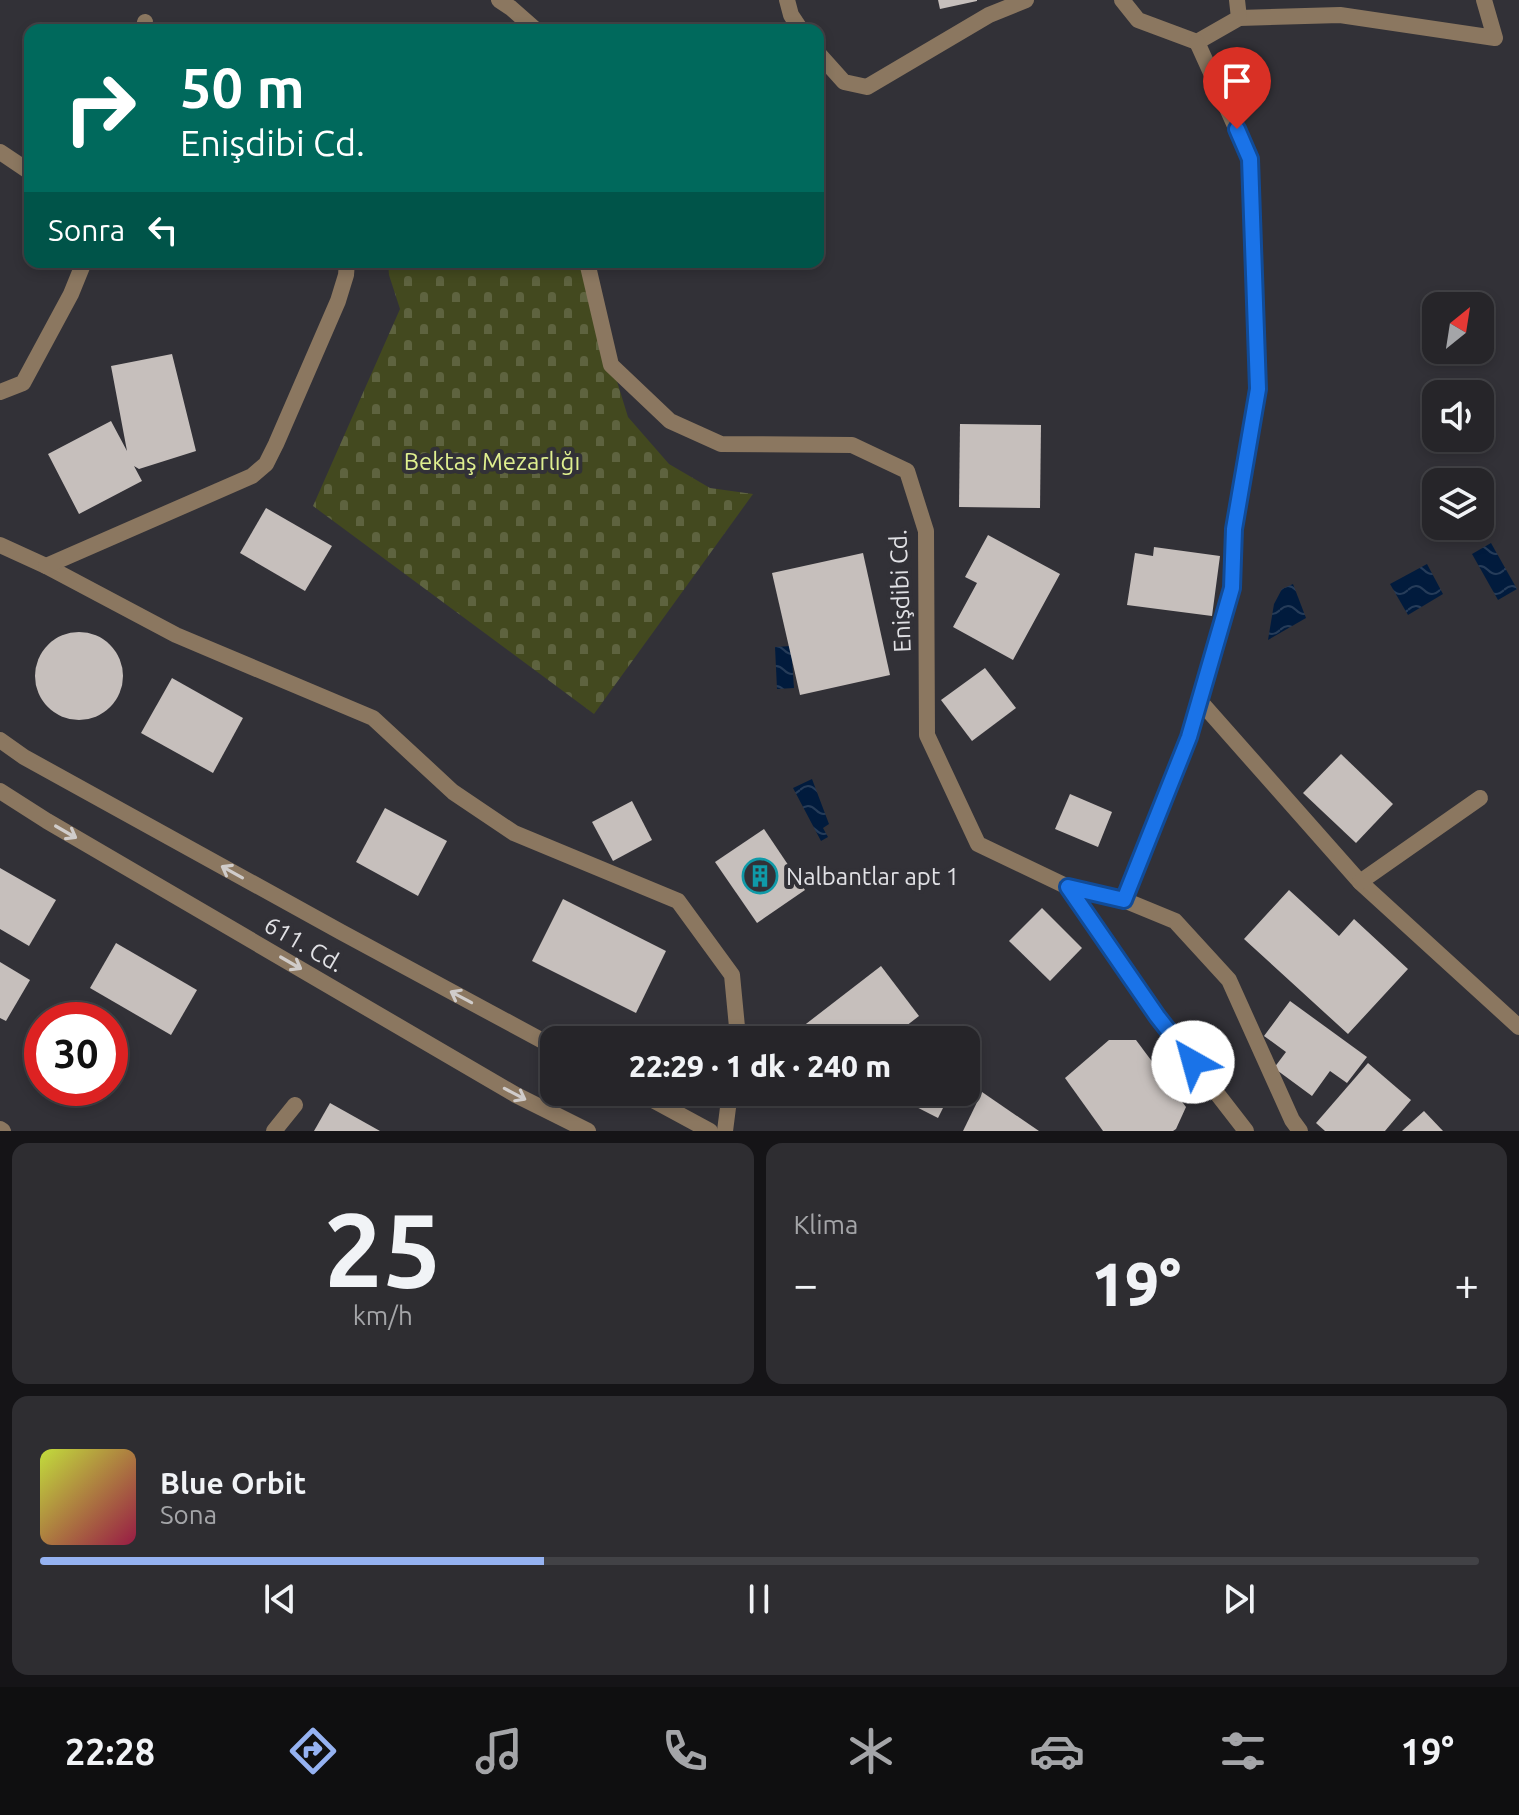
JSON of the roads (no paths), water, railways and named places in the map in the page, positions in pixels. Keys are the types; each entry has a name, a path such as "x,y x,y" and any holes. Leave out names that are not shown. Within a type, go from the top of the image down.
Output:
{"street":[{"path":"499,0 529,24"},
{"path":"787,0 797,24"},
{"path":"824,60 844,82 867,87 989,15 1026,0"},
{"path":"1122,0 1138,20 1197,42 1250,159 1258,389 1234,529 1232,588 1189,737 1124,900"},
{"path":"1237,0 1239,18"},
{"path":"1197,42 1239,18 1340,15 1495,38 1484,0"},
{"path":"0,152 24,168"},
{"path":"0,392 23,383 82,268"},
{"path":"46,566 252,476 266,464 334,311 347,268"},
{"name":"Enişdibi Cd.","path":"588,268 611,365 670,421 721,444 852,445 907,471 926,531 927,735 978,844 1068,887 1124,900 1175,921 1229,980 1292,1120 1300,1131"},
{"path":"0,545 176,635 373,718 453,792 514,833 678,901 732,975 737,1026"},
{"path":"1199,700 1360,882 1519,1027"},
{"name":"611. Cd.","path":"0,740 24,757 540,1039"},
{"name":"611. Cd.","path":"0,791 516,1095 588,1131"},
{"path":"1360,882 1480,798"},
{"name":"Enişdibi Cd.","path":"1068,887 1157,1016 1246,1131"},
{"path":"274,1131 295,1105"},
{"path":"664,1106 710,1131"},
{"path":"725,1131 728,1106"}],"water":[{"path":"1491,543 1517,589 1498,600 1472,554"},
{"path":"1427,564 1443,594 1408,615 1390,584"},
{"path":"1293,584 1306,618 1268,640 1274,604 1282,589"},
{"path":"791,646 794,688 777,689 775,647"},
{"path":"812,779 829,824 823,828 828,837 821,841 793,788"}],"place":[{"name":"Nalbantlar apt 1","path":"760,876"}],"park label":[{"name":"Bektaş Mezarlığı","path":"492,461"}]}
